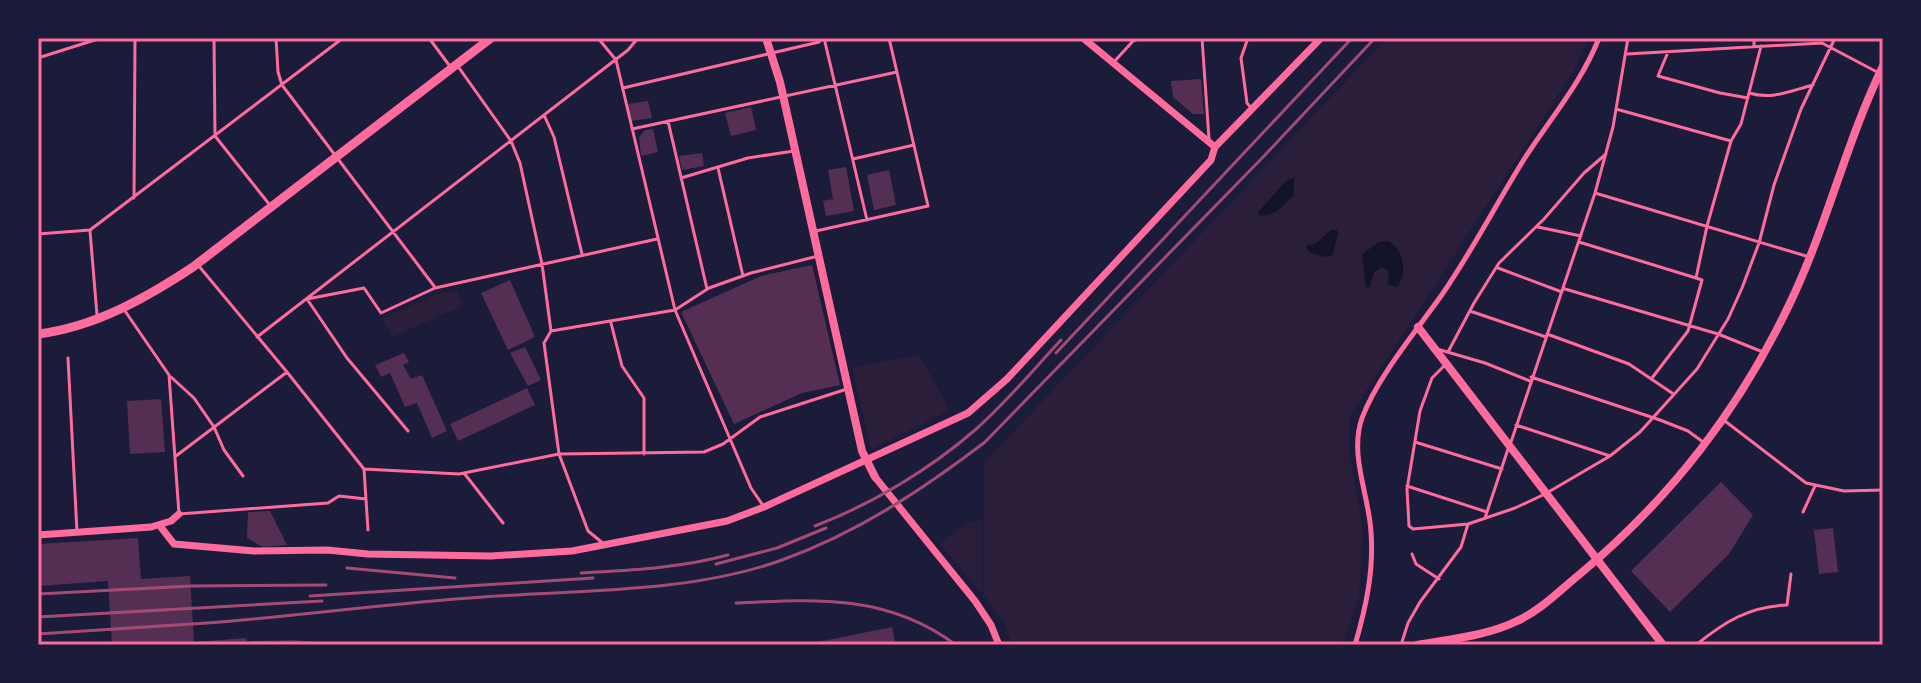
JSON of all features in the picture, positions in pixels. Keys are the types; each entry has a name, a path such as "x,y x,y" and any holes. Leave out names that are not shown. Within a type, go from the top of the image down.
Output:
{"main road":[{"path":"38,334 97,319 157,291 197,264 491,38"},
{"path":"766,38 848,389 866,460 875,477"},
{"path":"1417,645 1492,630 1517,622 1536,610 1596,561 1658,502 1706,445 1724,420 1790,303 1881,69"},
{"path":"1418,327 1663,645"}],"street":[{"path":"1083,38 1212,145"},
{"path":"160,526 174,544 254,551 327,550 368,554 491,556 572,551 727,521 764,507 968,413 998,387 1211,160 1212,145 1321,38"},
{"path":"1355,645 1368,596 1373,561 1371,527 1359,466 1360,426 1371,400 1442,294 1528,154 1575,88 1599,38"},
{"path":"875,477 975,601 991,625 999,645"},
{"path":"38,535 160,526 179,514"}],"lane":[{"path":"38,58 101,38"},
{"path":"134,198 135,38"},
{"path":"214,38 215,136 271,207"},
{"path":"276,38 282,85 435,288"},
{"path":"38,234 90,230 343,38"},
{"path":"429,38 511,141 520,163 542,264 551,331 544,343 559,454 588,531 604,544"},
{"path":"598,38 616,60 675,310 751,488 764,507"},
{"path":"257,337 616,60 638,38"},
{"path":"623,88 819,42 823,38 867,220"},
{"path":"812,232 928,206 889,38"},
{"path":"1113,63 1133,41 1141,38"},
{"path":"1202,38 1212,145"},
{"path":"1248,38 1241,58 1247,103 1252,109"},
{"path":"1485,518 1595,193 1606,154 1628,38"},
{"path":"1754,38 1754,46"},
{"path":"1788,38 1788,45"},
{"path":"1446,364 1432,378 1420,411 1407,486 1409,526 1413,529 1468,524 1515,508 1610,456 1653,418 1697,369 1718,334 1742,288 1791,138 1835,38"},
{"path":"1625,54 1822,43 1881,69"},
{"path":"1696,278 1707,226 1731,141 1741,124 1761,46"},
{"path":"1668,52 1658,76 1720,93 1777,97 1791,89 1813,85"},
{"path":"632,129 897,72"},
{"path":"1615,109 1731,141"},
{"path":"544,115 554,137 582,255"},
{"path":"668,121 707,290"},
{"path":"853,159 914,145"},
{"path":"681,178 748,158 794,151"},
{"path":"1448,352 1496,267 1584,173 1606,154"},
{"path":"718,168 743,276"},
{"path":"1595,193 1809,257"},
{"path":"1536,226 1581,236"},
{"path":"90,230 97,319"},
{"path":"307,299 364,288 381,313 435,288 657,239"},
{"path":"1579,242 1702,280 1689,325 1652,378"},
{"path":"551,331 675,310 707,290 743,276 818,256"},
{"path":"197,264 364,469 368,530"},
{"path":"1496,267 1562,290 1718,334 1763,352"},
{"path":"307,299 361,375 408,431"},
{"path":"123,308 169,375 194,398 243,476"},
{"path":"1469,311 1629,364 1673,393"},
{"path":"610,321 622,366 644,398 644,454"},
{"path":"1433,348 1653,418 1688,431 1706,445"},
{"path":"68,358 77,532"},
{"path":"175,457 287,372"},
{"path":"169,375 179,514 328,503 339,496 366,499"},
{"path":"364,469 464,473 559,454 704,452 731,439 760,417 848,389"},
{"path":"1724,420 1795,475 1815,486 1844,491 1883,490"},
{"path":"1516,425 1610,456"},
{"path":"1415,442 1502,469"},
{"path":"464,473 503,523"},
{"path":"1407,486 1487,512"},
{"path":"1803,512 1815,486"},
{"path":"1401,645 1408,623 1420,602 1461,547 1468,524"},
{"path":"1412,554 1416,564 1439,579"},
{"path":"1696,645 1720,625 1743,613 1787,605 1791,574"}],"shaded area":[{"path":"1387,38 1588,38 1575,69 1350,416 1349,454 1363,530 1359,595 1345,640 1317,645 1013,645 1004,623 984,594 984,463"},
{"path":"1294,178 1294,195 1273,213 1258,215 1287,180"},
{"path":"1331,230 1338,233 1333,255 1324,257 1309,252 1306,246 1315,244"},
{"path":"1388,241 1398,250 1403,262 1400,282 1397,287 1387,284 1389,276 1382,267 1374,272 1370,287 1366,287 1362,254 1379,242"},
{"path":"456,290 464,305 392,337 382,318 435,295"},
{"path":"919,355 950,410 871,449 852,367"},
{"path":"982,520 982,593 940,544 964,524"}],"building":[{"path":"1201,79 1204,114 1193,114 1173,97 1171,81"},
{"path":"648,101 652,118 632,121 628,104"},
{"path":"751,107 756,130 731,136 725,113"},
{"path":"653,129 658,152 641,156 639,137 645,130"},
{"path":"702,153 704,166 682,170 679,156"},
{"path":"846,167 854,211 826,216 823,201 833,199 828,170"},
{"path":"889,170 896,205 874,210 867,175"},
{"path":"812,265 840,385 802,393 734,424 681,312 761,276"},
{"path":"510,280 535,337 508,350 481,293"},
{"path":"525,347 541,380 528,386 510,353"},
{"path":"404,353 409,362 403,365 411,379 422,375 447,431 432,438 417,403 405,407 390,373 381,377 375,365"},
{"path":"527,388 535,405 458,441 450,424"},
{"path":"161,399 165,452 130,454 127,401"},
{"path":"1721,482 1753,515 1729,554 1670,612 1631,571"},
{"path":"270,511 287,545 263,547 247,538 248,512"},
{"path":"1833,528 1838,572 1819,574 1814,530"},
{"path":"138,538 141,579 190,576 194,642 246,638 247,645 112,645 108,581 38,586 38,544"},
{"path":"892,627 895,643 808,645 808,644"},
{"path":"293,640 330,645 251,645 251,641"}],"railway":[{"path":"1056,353 1352,38"},
{"path":"38,634 673,584 747,571 810,549 888,509 985,442 1375,38"},
{"path":"815,526 899,485 939,459 998,409 1061,340"},
{"path":"716,564 777,548 826,528"},
{"path":"581,573 674,566 728,555"},
{"path":"347,568 455,578"},
{"path":"310,596 593,578"},
{"path":"38,594 191,586 326,585"},
{"path":"38,617 322,601"},
{"path":"736,603 823,601 878,608 930,628 956,645"}]}
